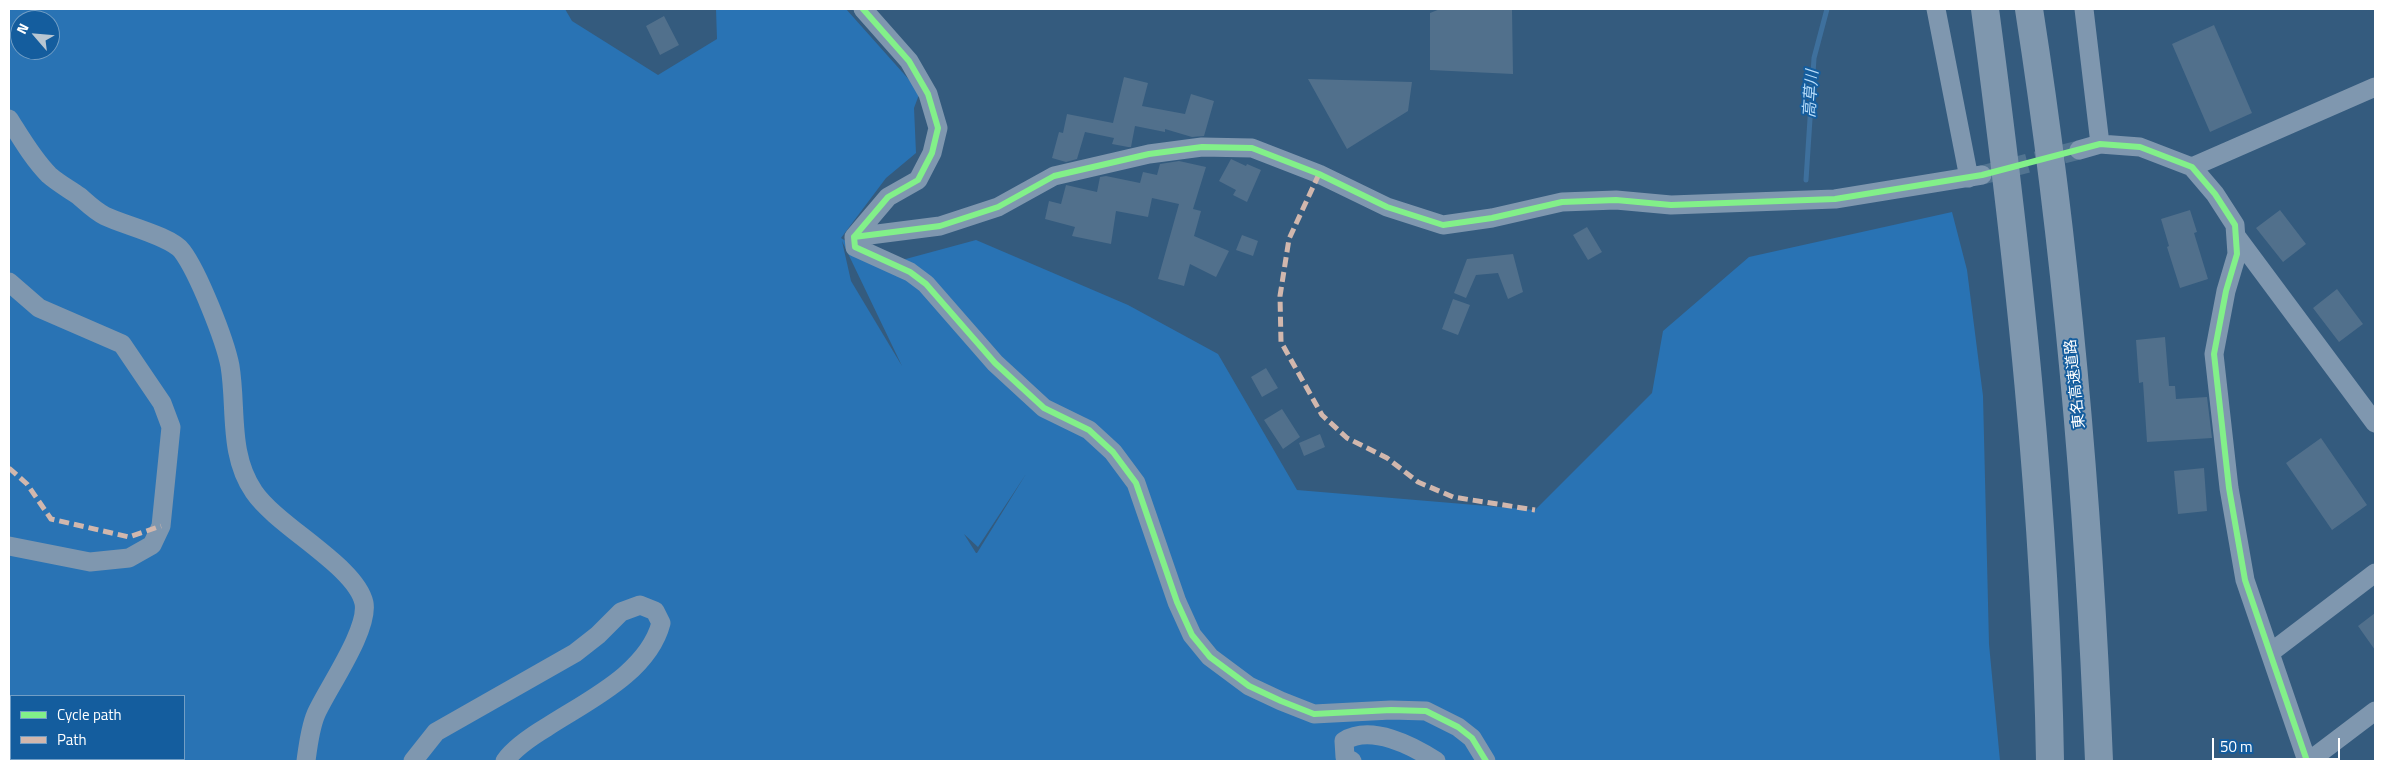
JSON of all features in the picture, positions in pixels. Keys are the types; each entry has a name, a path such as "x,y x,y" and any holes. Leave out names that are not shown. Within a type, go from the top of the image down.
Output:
{"highway":[{"path":"1984,9 2009,192 2034,436 2050,761"},
{"name":"東名高速道路","path":"2028,9 2059,224 2080,427 2093,610 2099,761"}],"street":[{"path":"863,9 909,61 928,94 938,128 932,153 918,180 888,197 854,237 855,247 910,272 926,284 995,363 1044,408 1089,430 1113,452 1136,483 1177,602 1192,635 1210,657 1250,686 1314,714 1391,710 1426,711 1458,727 1472,738 1486,761"},
{"path":"854,237 940,226 998,207 1054,176 1149,154 1202,147 1252,148 1328,178 1387,207 1442,225 1492,218 1562,202 1616,200 1671,205 1835,199 1975,176 1936,9"},
{"path":"2084,9 2100,144"},
{"path":"2192,167 2375,87"},
{"path":"9,119 25,144 50,175 102,215 131,228 156,235 181,249 207,299 230,366 236,450 254,492 281,521 329,558 359,589 364,605 363,619 342,668 316,714 306,761"},
{"path":"2079,150 2100,144 2140,148 2192,167 2215,194 2235,225 2237,254 2226,291 2214,354 2229,488 2245,580 2308,761 2375,711"},
{"path":"2236,236 2375,423"},
{"path":"9,282 39,308 122,344 162,402 170,427 161,526 152,545 129,558 90,562 9,546"},
{"path":"2270,653 2375,573"},
{"path":"413,761 436,732 575,653 598,635 621,612 640,605 655,611 661,623 657,638 645,655 614,684 537,733 510,754 506,761"},
{"path":"1352,761 1345,757 1344,740 1353,735 1371,735 1400,741 1415,747 1436,761"}],"shaded area":[{"path":"9,9 565,9 572,21 658,75 717,39 716,9 846,9 920,92 914,108 916,153 886,178 841,238 933,296 902,260 976,240 1128,305 1218,354 1297,490 1535,510 1652,393 1663,331 1749,257 1952,212 1967,270 1983,396 1989,644 2000,761 9,761","holes":["842,241 902,366 851,281","1026,474 977,553 964,534 978,547"]}],"building":[{"path":"1440,9 1512,9 1513,74 1430,70 1430,13"},
{"path":"664,16 679,45 660,55 646,26"},
{"path":"2214,25 2252,113 2210,132 2172,44"},
{"path":"1124,77 1148,83 1142,106 1185,114 1191,94 1214,101 1204,136 1192,137 1165,129 1165,132 1135,126 1131,147 1128,147 1112,144 1114,138 1085,132 1077,159 1066,162 1052,158 1059,132 1063,133 1067,114 1113,123"},
{"path":"1308,79 1412,82 1408,111 1347,149"},
{"path":"1231,159 1261,170 1247,202 1233,195 1236,190 1219,181"},
{"path":"1179,161 1206,167 1193,209 1201,211 1194,236 1229,251 1216,277 1190,264 1184,286 1158,279 1179,204 1152,198 1148,217 1116,211 1111,244 1072,236 1075,227 1045,219 1049,201 1061,204 1066,185 1097,192 1100,177 1106,176 1140,183 1143,172 1157,175 1160,164"},
{"path":"2190,210 2197,232 2194,233 2208,279 2180,288 2167,247 2169,246 2161,219"},
{"path":"2280,210 2306,244 2283,262 2256,228"},
{"path":"1587,227 1602,252 1588,260 1573,235"},
{"path":"1242,235 1258,241 1253,256 1236,250"},
{"path":"1513,254 1523,292 1508,299 1498,273 1476,275 1466,298 1454,293 1467,259"},
{"path":"2337,289 2363,324 2339,342 2313,308"},
{"path":"1453,299 1470,305 1458,335 1442,329"},
{"path":"2165,337 2169,386 2175,386 2176,399 2207,397 2212,438 2147,442 2143,382 2139,383 2136,340"},
{"path":"1266,368 1278,388 1262,397 1251,377"},
{"path":"1282,409 1300,437 1283,449 1264,420"},
{"path":"1320,434 1325,447 1304,456 1299,443"},
{"path":"2321,438 2367,505 2332,530 2286,463"},
{"path":"2204,468 2207,511 2178,514 2174,471"},
{"path":"2375,613 2375,650 2358,626"}],"waterway":[{"name":"高草川","path":"1806,180 1814,58 1827,9"}],"tunnel":[{"path":"1982,175 2079,150"}],"marked path":[{"path":"1319,174 1289,239 1280,296 1281,342 1322,415 1347,438 1387,458 1418,482 1453,497 1535,510"},
{"path":"9,468 27,484 51,519 129,537 161,526"}],"cycle path":[{"path":"863,9 909,61 928,94 938,128 932,153 918,180 888,197 854,237 855,247 910,272 926,284 995,363 1044,408 1089,430 1113,452 1136,483 1177,602 1192,635 1210,657 1249,686 1314,714 1391,710 1426,711 1458,727 1472,738 1486,761"},
{"path":"854,237 940,226 998,207 1054,176 1149,154 1202,147 1252,148 1319,174 1387,207 1443,225 1492,218 1562,202 1616,200 1671,205 1835,199 1982,175 2100,144 2140,147 2192,167 2215,194 2235,225 2237,254 2226,291 2214,354 2229,488 2245,580 2307,761"}]}
